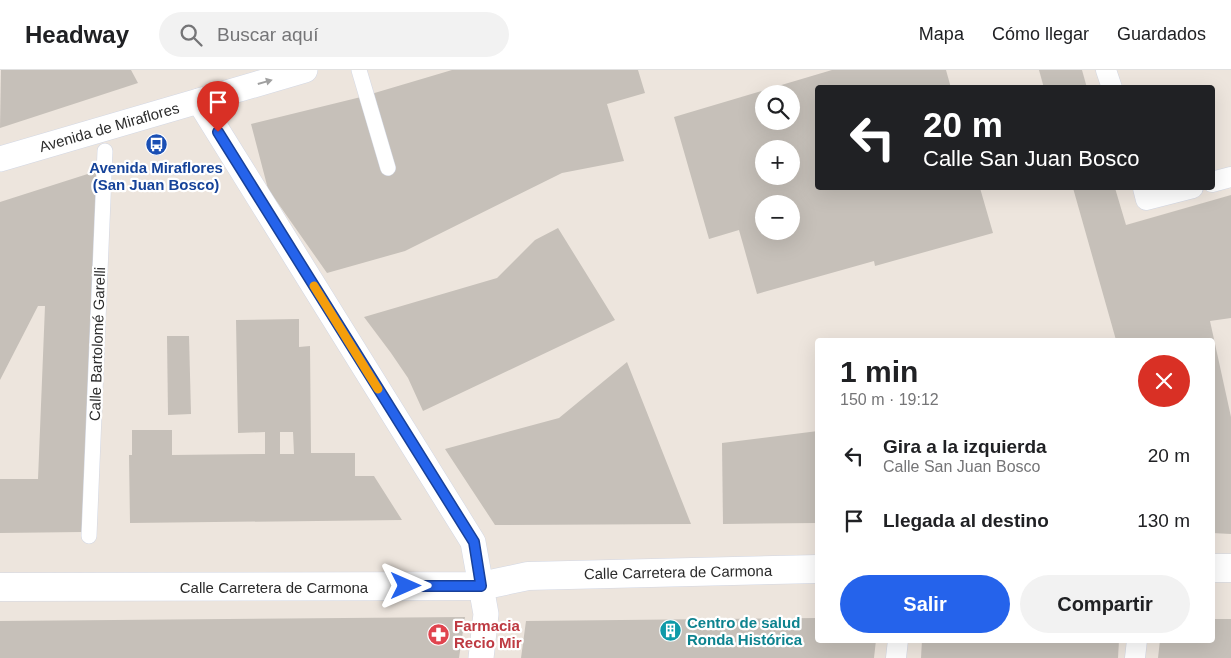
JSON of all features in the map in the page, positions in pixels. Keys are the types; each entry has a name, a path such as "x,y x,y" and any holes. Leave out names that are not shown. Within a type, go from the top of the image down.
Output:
{"main road":[{"path":"1215,568 1231,568"},
{"name":"Calle Carretera de Carmona","path":"0,587 481,586 528,576 815,569"}],"street":[{"name":"Avenida de Miraflores","path":"0,159 305,70"},
{"path":"359,70 388,168"},
{"path":"1106,70 1111,85"},
{"path":"199,101 474,542 486,614 481,658"},
{"name":"Calle Bartolomé Garelli","path":"89,536 105,152"},
{"path":"1215,181 1231,177"},
{"path":"1143,190 1146,200 1185,190"},
{"path":"896,658 898,643"},
{"path":"1136,658 1137,643"}],"building":[{"path":"1,70 131,70 138,83 0,128"},
{"path":"452,70 638,70 645,93 607,104 624,161 562,173 405,251 327,273 268,189 251,124 361,97"},
{"path":"832,70 946,70 950,85 815,85 815,190 981,190 993,233 875,266 874,261 757,294 739,230 709,239 674,117 755,93 755,130 800,130 800,85 782,85"},
{"path":"1039,70 1082,70 1086,85 1043,85"},
{"path":"97,171 82,532 0,533 0,479 38,479 45,306 38,306 0,380 0,202"},
{"path":"1074,190 1116,190 1126,225 1231,195 1231,318 1210,321 1214,338 1115,338"},
{"path":"558,228 615,320 423,411 408,378 364,317 497,278 535,240"},
{"path":"299,319 299,347 310,346 311,453 355,453 355,476 374,476 402,520 130,523 129,455 132,455 132,430 172,430 172,455 265,454 265,432 238,433 236,320","holes":["280,432 293,432 294,454 280,454"]},
{"path":"167,336 189,336 191,414 168,415"},
{"path":"1215,344 1231,417 1231,534 1215,533"},
{"path":"627,362 691,524 495,525 445,449 559,418"},
{"path":"815,431 815,523 723,524 722,443"},
{"path":"465,617 459,658 0,658 0,621"},
{"name":"Centro de salud Ronda Histórica","path":"815,618 815,643 876,643 874,658 521,658 526,621"},
{"path":"1215,619 1231,619 1231,658 1158,658 1160,643 1215,643"},
{"path":"922,643 1119,643 1118,658 921,658"}],"slow traffic":[{"path":"314,286 378,389"}],"place":[{"name":"Avenida Miraflores (San Juan Bosco)","path":"156,144"},
{"name":"Centro de salud Ronda Histórica","path":"671,631"},
{"name":"Farmacia Recio Mir","path":"438,634"}],"route":[{"path":"218,132 474,542 481,586 406,586"}]}
